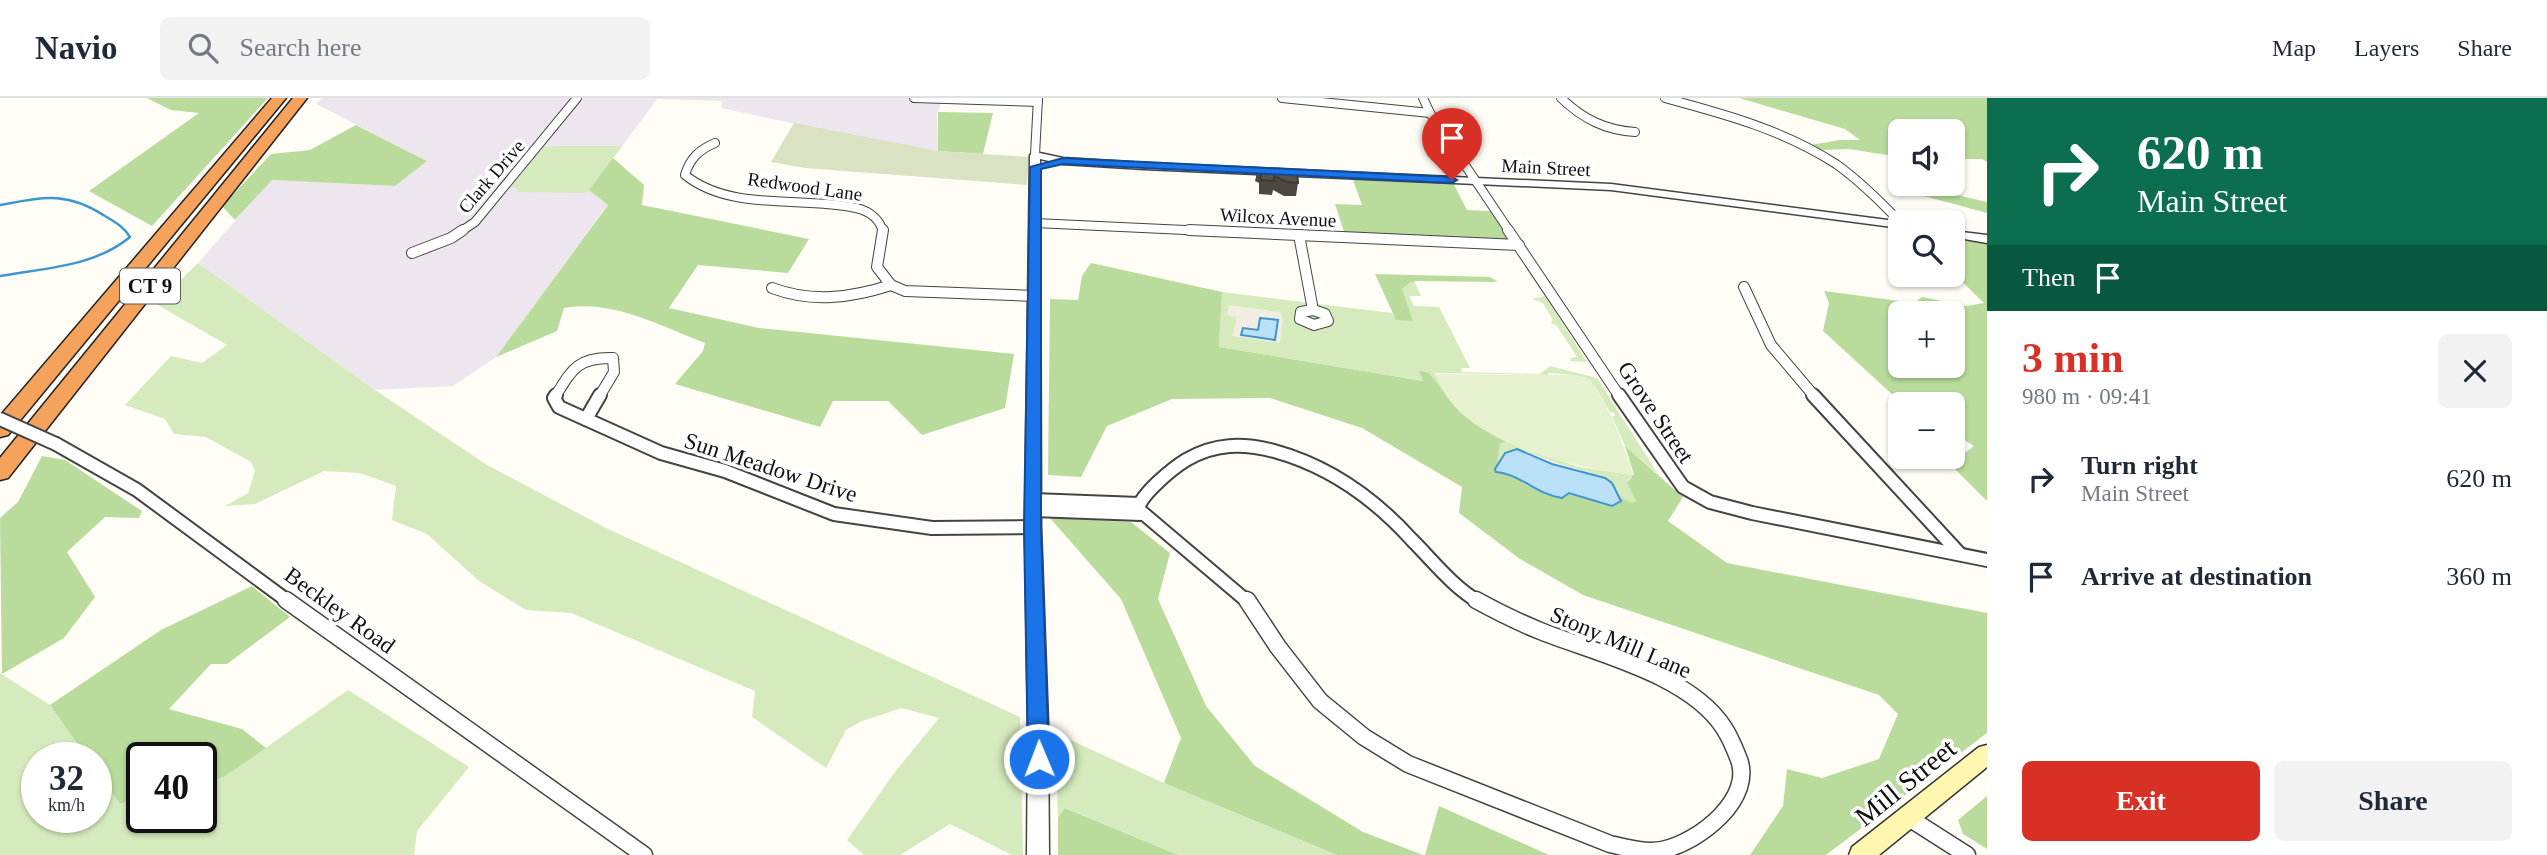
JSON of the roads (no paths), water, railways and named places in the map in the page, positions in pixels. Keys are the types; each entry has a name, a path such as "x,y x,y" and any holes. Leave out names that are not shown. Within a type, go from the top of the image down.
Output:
{"highway":[{"name":"CT 9","path":"0,430 279,98"},
{"name":"CT 9","path":"0,473 300,98"}],"main road":[{"name":"Mill Street","path":"1861,855 1987,754"}],"street":[{"name":"Clark Drive","path":"412,253 451,238 475,222 577,98"},
{"path":"914,98 1038,100 1035,161 1033,512 1038,855"},
{"path":"1282,98 1430,113"},
{"name":"Grove Street","path":"1423,98 1430,113 1675,480 1683,487 1710,502 1752,513 1987,560"},
{"path":"1562,98 1589,122 1610,130 1635,132"},
{"path":"1665,98 1744,119 1786,136 1856,179 1888,212"},
{"name":"Redwood Lane","path":"715,143 692,155 685,175 689,181 698,187 740,196 857,208 874,215 885,228 877,267 891,285"},
{"name":"Main Street","path":"1035,161 1611,187 1888,222"},
{"name":"Wilcox Avenue","path":"1035,223 1519,246"},
{"path":"1299,235 1313,310"},
{"path":"1965,235 1987,239"},
{"path":"772,288 787,295 848,298 891,285 905,291 923,293 1035,296"},
{"path":"1744,287 1771,345 1788,368 1960,554"},
{"name":"Sun Meadow Drive","path":"586,419 614,372 613,358 593,356 577,362 554,398 559,407 661,453 725,471 834,514 932,528 1033,512"},
{"name":"Beckley Road","path":"0,419 105,469 146,495 261,582 644,855"},
{"name":"Stony Mill Lane","path":"1241,443 1276,449 1314,464 1357,489 1429,559 1474,598 1511,619 1672,684 1705,706 1724,726 1737,748 1743,772 1738,794 1713,823 1682,845 1653,852 1610,844 1409,764 1363,737 1320,701 1278,647 1245,597 1140,509 1163,478 1192,455 1217,446 1241,443"},
{"path":"1033,512 1140,509"},
{"path":"1909,818 1967,855"}],"water":[{"path":"1260,318 1278,320 1275,340 1241,335 1243,328 1258,330"},
{"path":"1517,449 1552,464 1605,478 1612,483 1621,501 1612,506 1569,493 1562,498 1553,496 1513,476 1496,472 1495,469 1505,453"}],"waterway":[{"path":"0,205 42,198 66,199 105,216 130,237 101,255 85,260 0,276"}]}
